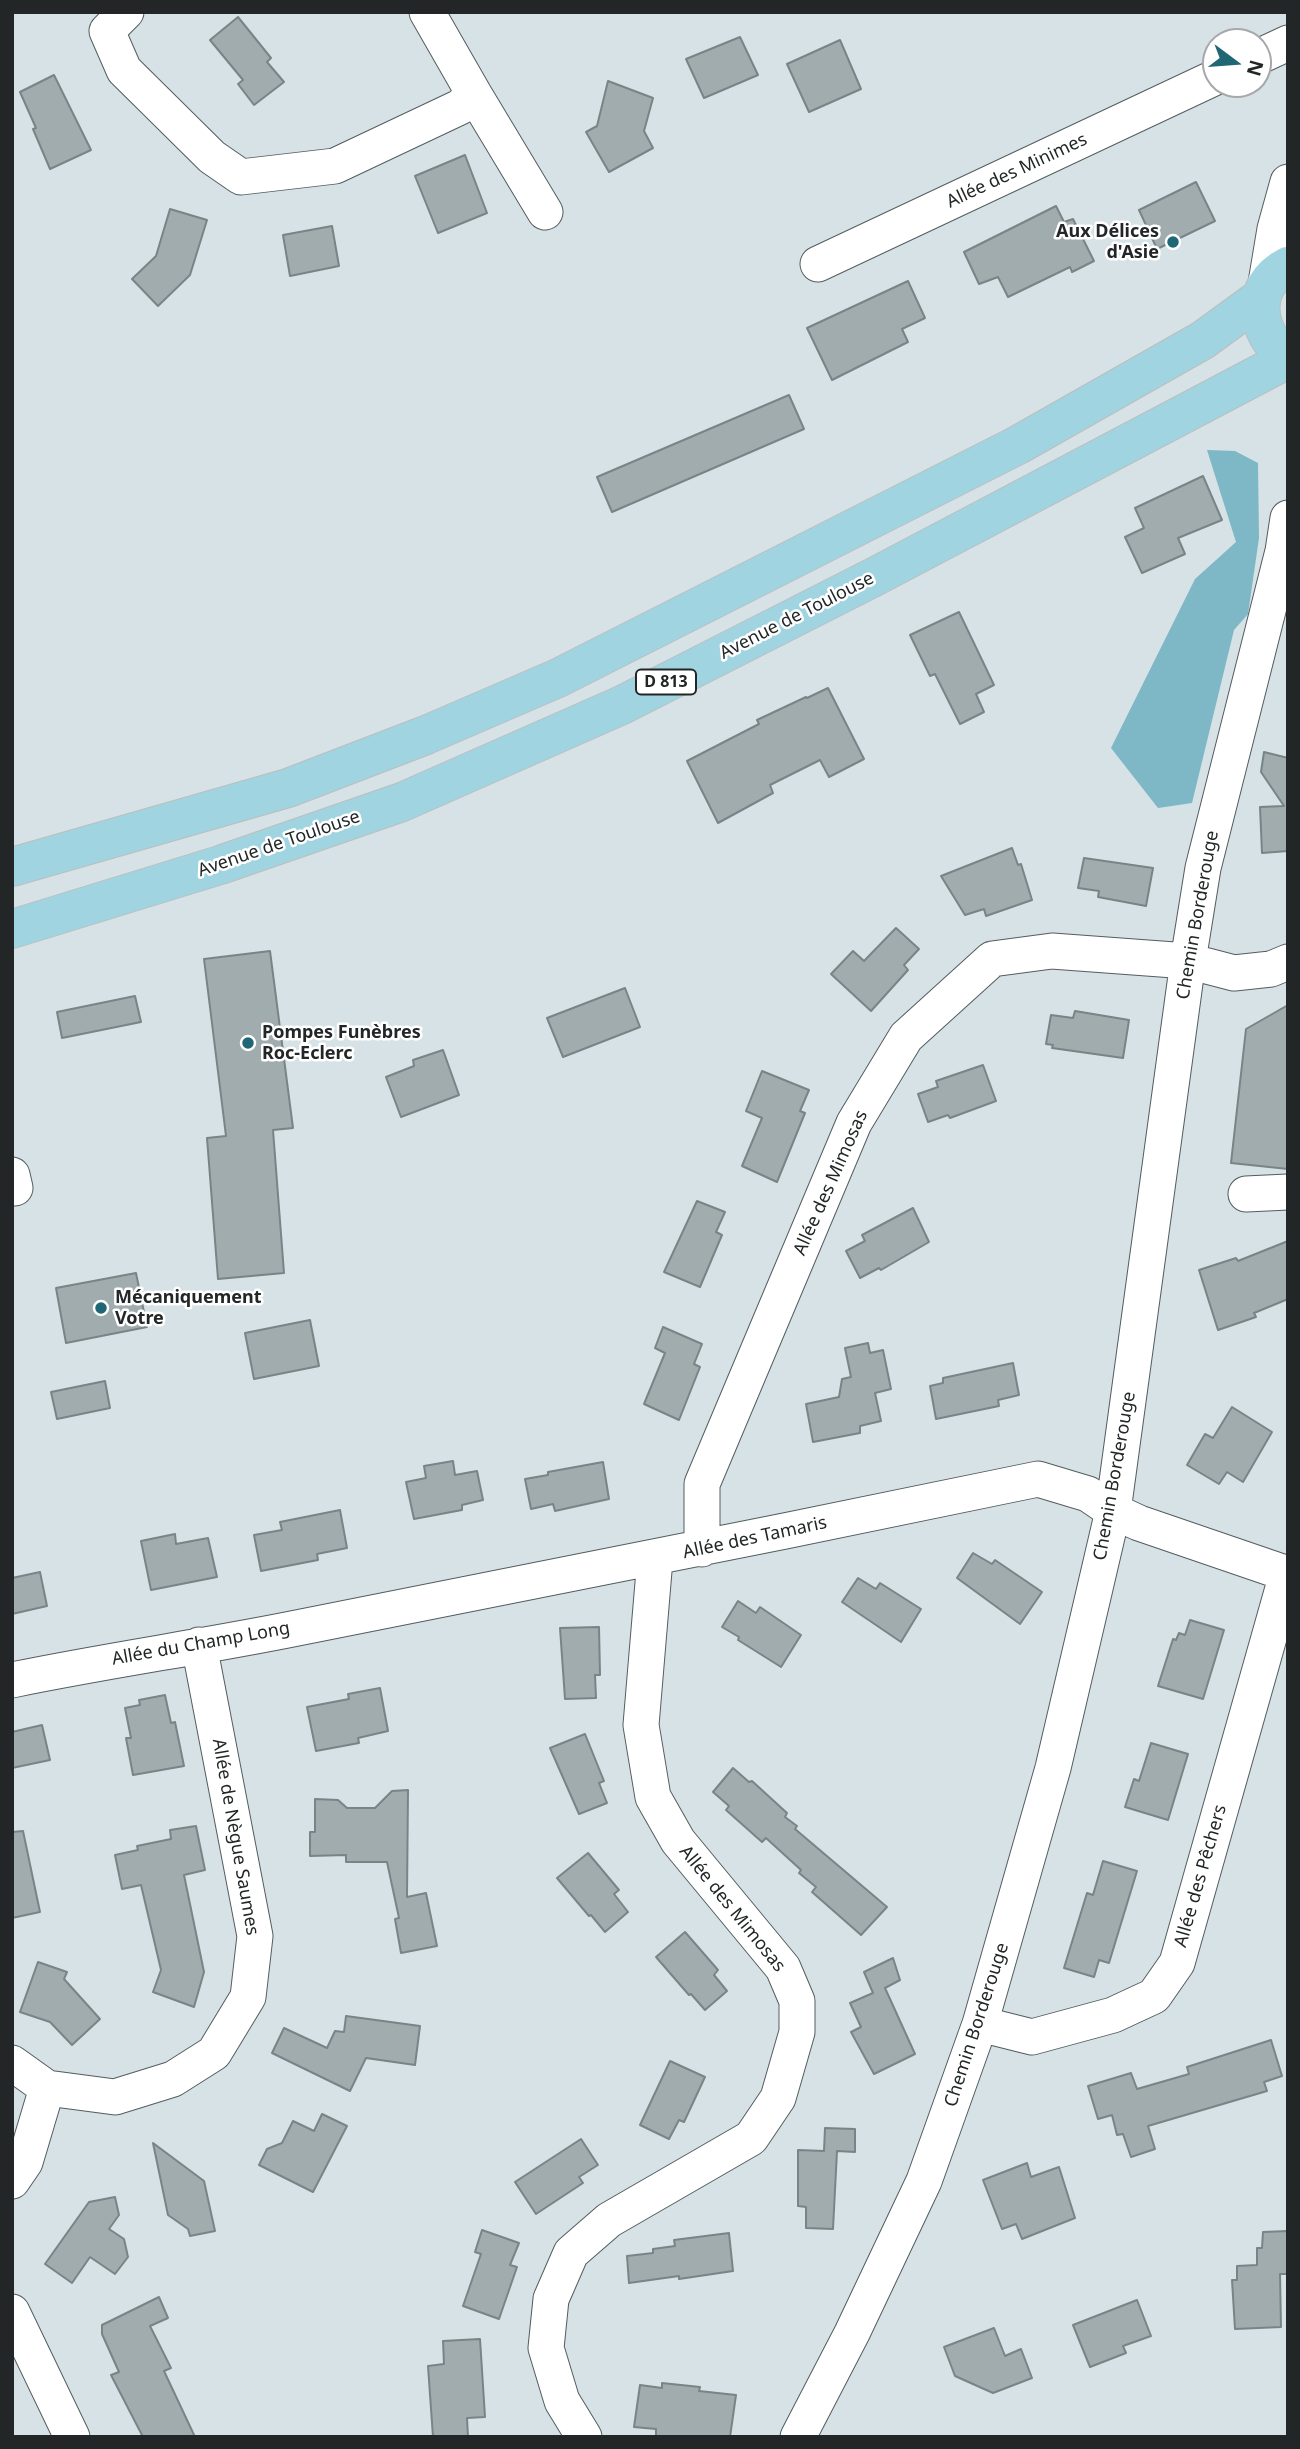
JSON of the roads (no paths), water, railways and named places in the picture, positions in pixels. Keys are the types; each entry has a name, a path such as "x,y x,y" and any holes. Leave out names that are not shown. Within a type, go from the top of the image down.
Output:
{"main road":[{"name":"D 813","path":"1272,284 1260,310 1266,336 1276,349 1288,358"},
{"path":"12,867 288,789 426,735 558,678 1018,445 1203,340 1272,284"},
{"name":"Avenue de Toulouse","path":"12,929 220,865 402,802 622,705 876,576 1288,358"}],"street":[{"path":"126,12 107,31 124,70 212,157 242,177 335,166 460,107 474,94"},
{"path":"428,12 545,212"},
{"path":"1272,50 1288,43"},
{"name":"Allée des Minimes","path":"818,264 1202,84"},
{"path":"1272,284 1275,229 1288,182"},
{"name":"Chemin Borderouge","path":"798,2437 852,2333 924,2181 980,2024 1053,1768 1113,1511 1203,868 1283,551 1288,518"},
{"name":"Allée des Mimosas","path":"702,1549 702,1484 854,1123 906,1037 992,960 1052,951 1188,961 1234,973 1271,969 1288,962"},
{"path":"12,1175 15,1188 12,1188"},
{"path":"1246,1194 1288,1192"},
{"name":"Allée des Tamaris","path":"391,1610 655,1559 1038,1479 1088,1494 1113,1511 1139,1523 1287,1574"},
{"name":"Allée des Mimosas","path":"584,2437 562,2401 546,2347 551,2299 571,2253 609,2220 751,2138 778,2098 797,2032 797,2001 783,1968 678,1841 653,1797 641,1726 655,1559"},
{"name":"Allée des Pêchers","path":"980,2024 1032,2037 1113,2015 1154,1996 1177,1963 1287,1574"},
{"name":"Allée du Champ Long","path":"12,1681 99,1662 391,1610"},
{"name":"Allée de Nègue Saumes","path":"47,2088 115,2097 173,2079 214,2053 248,1997 255,1936 200,1645"},
{"path":"12,2063 47,2088 25,2162 12,2181"},
{"path":"12,2312 72,2437"}],"place":[{"name":"Aux Délices d'Asie","path":"1173,242"},
{"name":"Pompes Funèbres Roc-Eclerc","path":"248,1043"},
{"name":"Mécaniquement Votre","path":"101,1308"}]}
